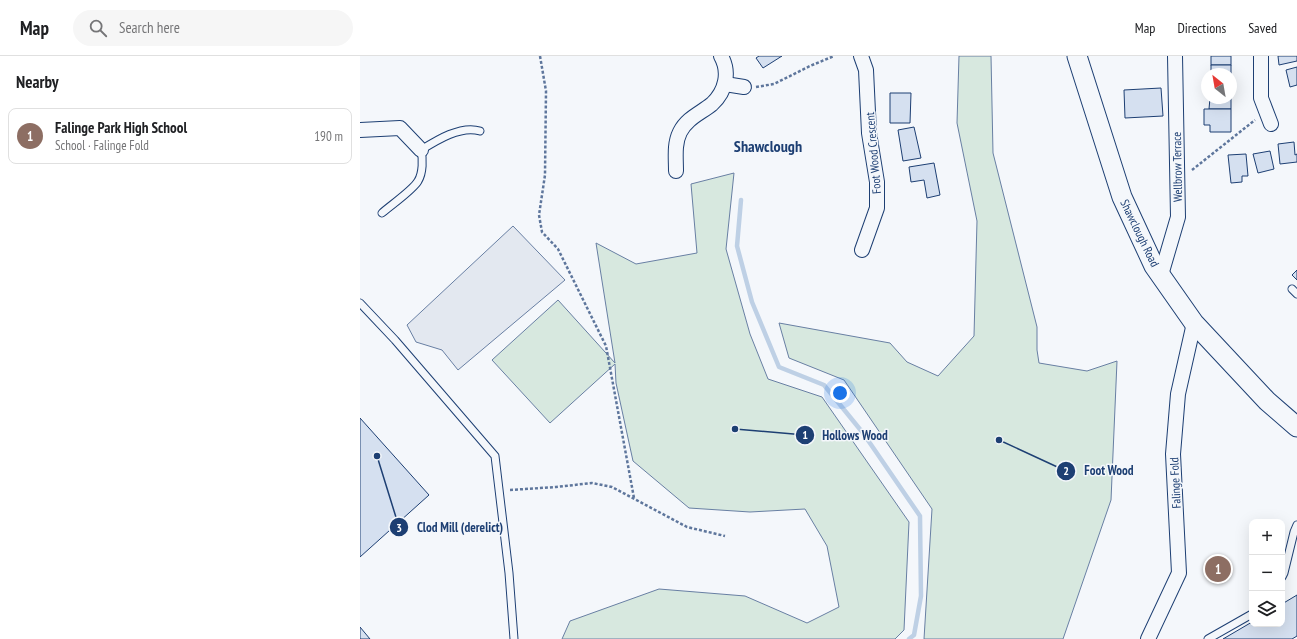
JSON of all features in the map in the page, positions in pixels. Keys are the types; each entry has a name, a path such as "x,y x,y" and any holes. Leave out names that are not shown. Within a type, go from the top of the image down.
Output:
{"main road":[{"name":"Shawclough Road","path":"1077,56 1122,197 1154,266 1194,323 1267,401 1297,427"}],"street":[{"path":"676,171 676,144 680,131 690,119 713,103 725,84 727,75 720,56"},
{"name":"Foot Wood Crescent","path":"861,56 866,70 869,133 877,182 876,208 862,250"},
{"name":"Wellbrow Terrace","path":"1161,275 1178,217 1175,56"},
{"path":"1261,56 1261,98 1269,118"},
{"path":"725,84 744,87"},
{"path":"360,130 400,128 421,150"},
{"name":"Falinge Fold","path":"1148,639 1179,573 1173,454 1178,394 1194,323"}],"lane":[{"path":"382,213 414,187 419,181 422,165 421,150 444,136 474,129 480,131"},
{"path":"360,303 395,340 495,456 510,573 514,639"},
{"path":"1285,569 1297,525"},
{"path":"1208,639 1249,616"}],"path":[{"path":"540,56 546,91 545,175 539,215 542,232 558,249 606,346 634,498"},
{"path":"744,87 774,84 834,56"},
{"path":"1178,181 1269,118"},
{"path":"500,490 556,487 592,483 612,487 687,527 725,536"}],"shaded area":[{"path":"959,56 991,56 993,153 1037,327 1037,350 1039,363 1087,371 1117,361 1111,500 1063,639 924,639 932,509 844,380 789,358 779,323 890,343 907,362 938,376 974,336 977,221 957,123"},
{"path":"734,173 726,249 750,334 768,379 822,397 909,522 904,630 895,639 562,639 570,621 659,589 745,596 807,623 839,607 827,546 805,509 750,512 689,508 633,461 616,383 615,364 550,423 492,360 558,300 615,363 596,243 636,264 697,253 691,184"},
{"path":"513,226 565,280 458,370 442,350 416,342 407,325"}],"building":[{"path":"759,56 782,56 763,68 756,58"},
{"path":"1211,56 1231,56 1231,65 1211,65"},
{"path":"1278,56 1297,56 1297,61 1279,65"},
{"path":"1211,65 1231,65 1231,68 1211,68"},
{"path":"1297,67 1297,85 1290,87 1286,70"},
{"path":"1161,88 1163,116 1125,118 1124,90"},
{"path":"890,93 911,93 910,123 890,123"},
{"path":"1209,104 1231,104 1231,109 1209,109"},
{"path":"1204,109 1231,109 1231,132 1210,132 1210,125 1204,125"},
{"path":"914,127 921,158 903,161 898,130"},
{"path":"1294,142 1297,162 1280,164 1278,144"},
{"path":"1270,151 1274,169 1258,173 1253,154"},
{"path":"1246,154 1248,176 1242,176 1242,182 1231,183 1228,155"},
{"path":"934,163 940,195 927,198 924,180 911,182 909,167"},
{"path":"1297,270 1297,280 1292,275"},
{"path":"360,418 429,495 360,557"},
{"path":"1297,595 1297,636 1292,639 1223,639 1249,624 1249,627 1285,627 1285,602"},
{"path":"360,627 370,639 360,639"}],"waterway":[{"path":"741,200 737,246 752,302 779,367 824,385 863,433 920,516 921,596 914,635 909,639"}],"place":[{"name":"Hollows Wood","path":"735,429"},
{"name":"Foot Wood","path":"999,440"},
{"name":"Clod Mill (derelict)","path":"377,456"},
{"name":"Falinge Park High School","path":"1218,569"}],"district":[{"name":"Shawclough","path":"768,146"}]}
